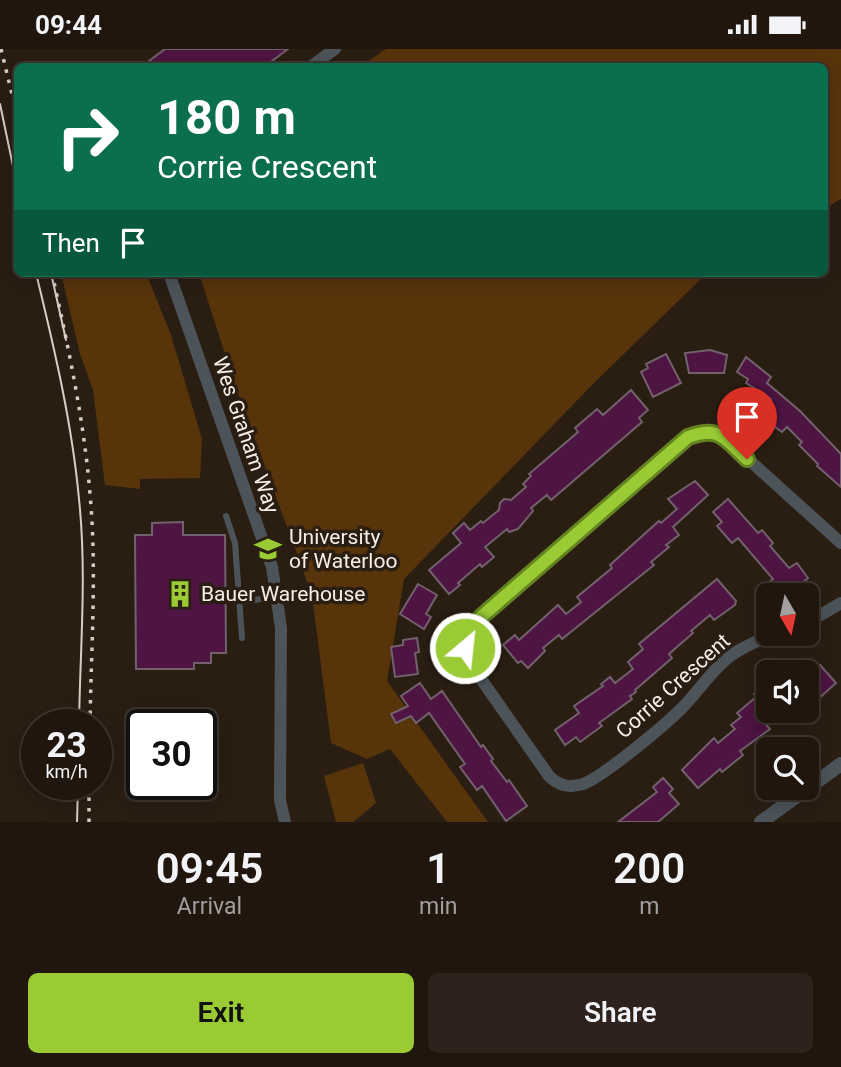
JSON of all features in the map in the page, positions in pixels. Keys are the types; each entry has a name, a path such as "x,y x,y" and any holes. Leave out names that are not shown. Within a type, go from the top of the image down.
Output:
{"street":[{"path":"316,63 335,49"},
{"name":"Wes Graham Way","path":"170,277 272,566 281,628 280,800 285,822"},
{"name":"Corrie Crescent","path":"756,641 729,657 681,709 596,778 569,786 557,784 549,776 469,662 465,648 481,617 688,437 705,431 718,432 841,543"},
{"path":"819,616 841,603"},
{"path":"761,822 841,764"}],"lane":[{"path":"226,516 235,543 242,638"},
{"path":"240,602 276,597"}],"shaded area":[{"path":"386,49 841,49 841,199 828,207 828,63 365,63"},
{"path":"62,277 148,277 171,335 202,439 200,478 140,479 140,489 105,485 93,390 80,354"},
{"path":"200,277 703,277 594,383 404,579 387,681 488,822 447,822 390,749 367,759 331,743 312,595 235,385"},
{"path":"363,763 376,803 353,822 336,822 324,776"}],"building":[{"path":"165,49 288,49 269,63 146,63"},
{"path":"710,350 727,355 724,373 689,373 685,353"},
{"path":"666,354 681,383 653,397 641,372 648,368 646,364"},
{"path":"746,357 771,377 767,383 800,411 841,454 841,487 817,466 799,445 802,442 787,427 782,432 770,423 772,416 763,408 771,399 746,383 748,379 737,372"},
{"path":"631,390 648,410 639,418 642,422 551,500 547,495 531,508 533,511 518,529 509,532 507,529 485,547 494,557 482,567 480,564 449,594 429,570 461,543 453,533 464,523 470,530 481,521 483,523 499,510 504,499 511,500 526,487 523,484 531,476 529,474 578,432 575,428 597,409 603,415"},
{"path":"695,481 708,495 673,527 679,535 651,562 654,565 562,639 559,635 543,648 545,651 528,668 521,661 518,663 503,645 515,635 519,640 558,605 566,614 581,602 577,597 612,568 610,565 659,521 661,523 677,509 668,499"},
{"path":"728,499 758,533 762,530 773,543 770,546 789,568 797,563 808,578 802,583 768,583 773,579 738,538 732,543 717,526 722,522 713,512"},
{"name":"Bauer Warehouse","path":"183,522 183,535 225,535 226,653 211,653 211,663 194,663 194,669 136,669 135,535 152,535 152,523"},
{"path":"717,579 736,601 735,605 714,620 710,615 691,631 693,633 669,654 672,658 635,690 630,696 632,699 599,723 602,726 580,742 576,737 565,745 555,730 579,713 574,706 603,686 601,684 610,677 615,683 633,669 628,662 643,649 639,644"},
{"path":"418,584 437,595 426,614 431,617 424,629 400,614"},
{"path":"417,638 419,652 415,653 418,674 395,677 391,647 403,645 403,640"},
{"path":"819,666 836,683 819,698"},
{"path":"420,683 431,699 442,691 481,747 483,745 493,759 491,761 507,782 509,780 527,806 506,821 482,786 477,790 460,767 465,764 429,713 416,723 411,716 396,723 391,714 408,706 401,696"},
{"path":"756,697 756,723 765,723 770,729 740,751 743,755 722,772 720,769 698,788 682,770 714,738 718,743 735,729 731,725 741,717 737,713"},
{"path":"663,778 673,789 669,793 679,804 658,822 618,822 657,792 653,787"}],"tram line":[{"path":"0,104 14,171"},
{"path":"37,277 67,414 79,499 83,584 79,709"},
{"path":"52,277 66,340"},
{"path":"77,822 78,800"}],"railway":[{"path":"1,49 14,103"},
{"path":"53,277 80,411 90,494 93,581 90,709"},
{"path":"89,800 89,822"}],"place":[{"name":"University of Waterloo","path":"268,549"},
{"name":"Bauer Warehouse","path":"180,594"}],"route":[{"path":"465,648 481,617 688,437 705,431 718,432 747,459"}]}
